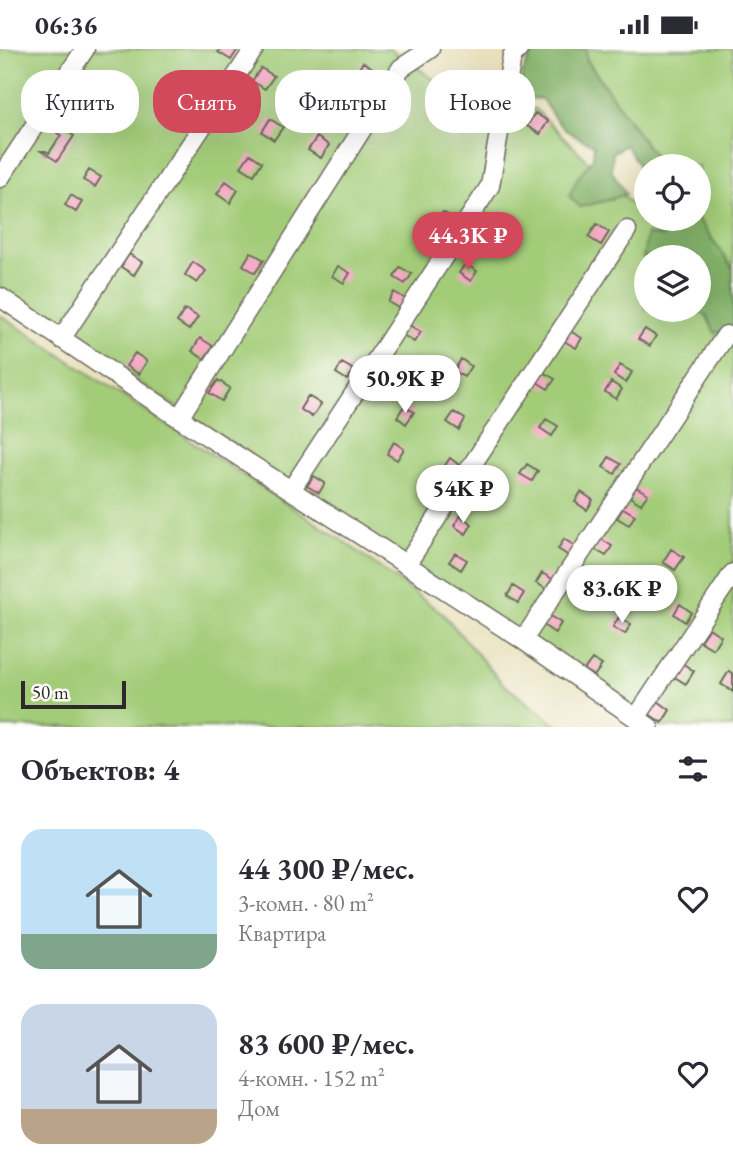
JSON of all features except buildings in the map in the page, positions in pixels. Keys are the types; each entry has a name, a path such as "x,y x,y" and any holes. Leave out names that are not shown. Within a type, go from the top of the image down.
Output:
{"street":[{"path":"0,178 85,49"},
{"path":"61,339 254,49"},
{"path":"179,418 401,68 430,49"},
{"path":"290,490 490,186 512,56 519,49"},
{"path":"405,565 627,230"},
{"path":"0,297 179,418 523,640 642,723 733,573"},
{"path":"523,640 726,335"}],"green space":[{"path":"0,49 390,49 425,73 425,133 535,133 535,109 634,207 634,231 659,231 673,245 634,245 634,322 711,322 711,308 733,304 733,727 654,727 0,289"},
{"path":"535,49 586,49 587,61 653,154 634,154 634,158 626,145 613,152 611,170 626,194 580,207 569,196 577,179 593,158 594,145 563,128 542,99 535,99 535,70 524,70"},
{"path":"586,49 733,49 733,269 706,231 711,231 711,154 653,154 587,60"},
{"path":"669,231 706,231 733,269 733,332 728,330 715,333 710,322 711,245 645,245 647,234 662,237"},
{"path":"0,315 346,543 443,614 503,684 559,727 0,727"}]}
